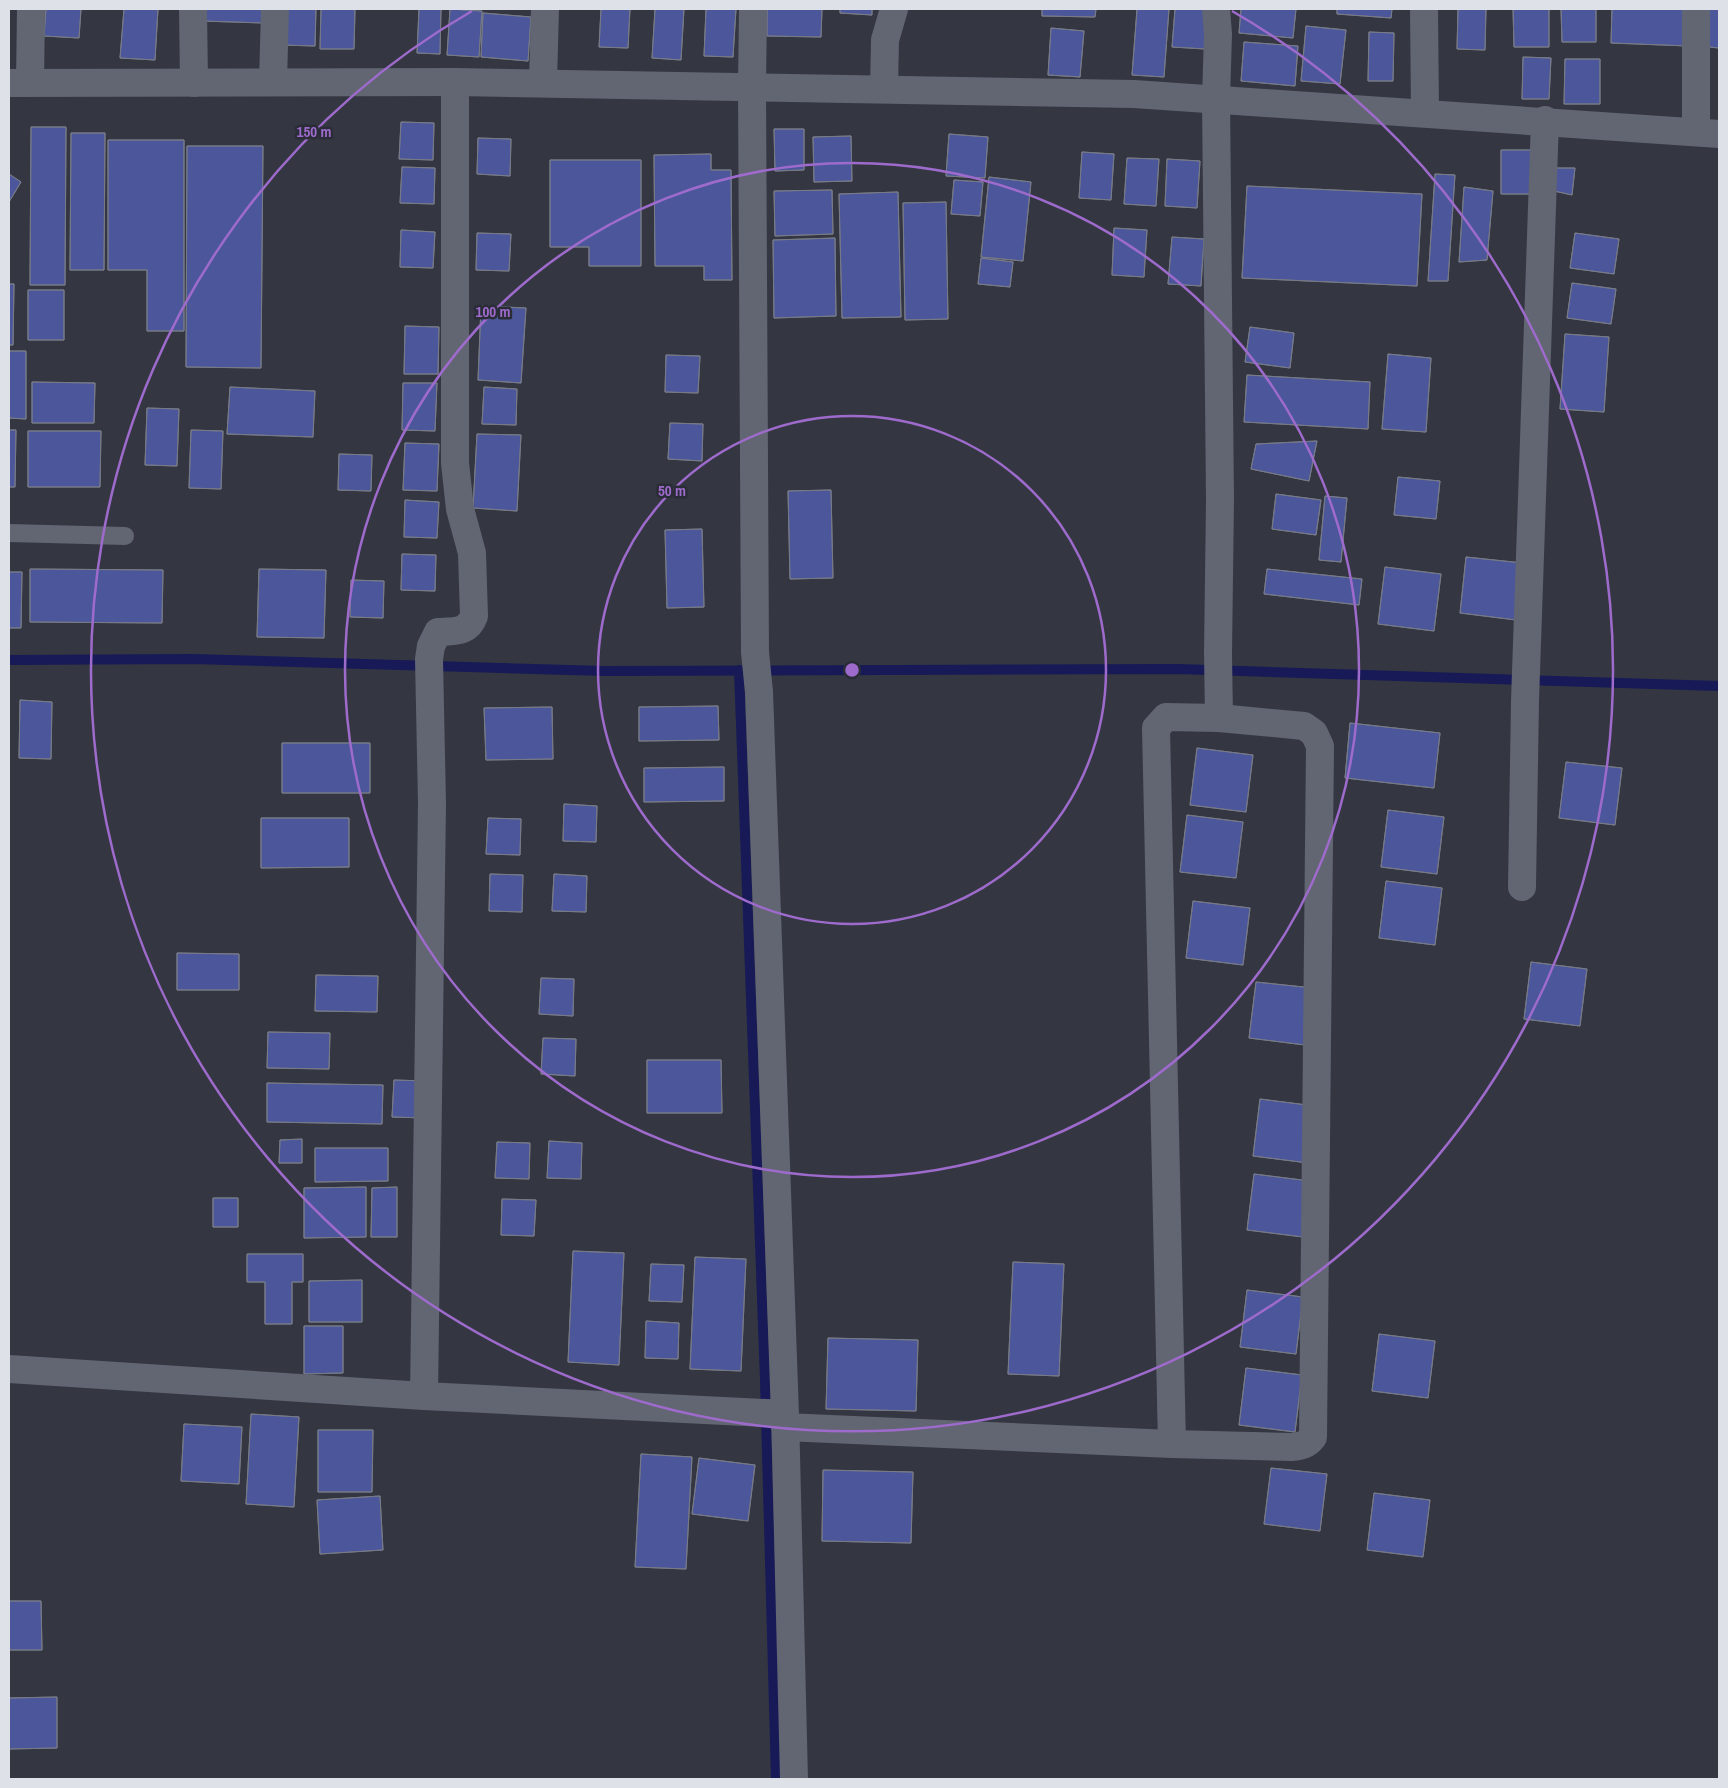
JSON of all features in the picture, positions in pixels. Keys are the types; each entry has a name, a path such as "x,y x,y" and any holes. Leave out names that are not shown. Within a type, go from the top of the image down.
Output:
{"street":[{"path":"31,9 19,83 543,82 1134,94 1545,120 1708,133 1696,9"},
{"path":"193,9 194,83"},
{"path":"273,82 275,9"},
{"path":"543,82 545,9"},
{"path":"753,9 755,652 759,692 775,1417 794,1779"},
{"path":"884,89 885,40 894,9"},
{"path":"1216,9 1218,34 1216,100 1220,500 1219,718"},
{"path":"1424,9 1425,112"},
{"path":"424,1396 432,804 429,666 431,646 438,632 464,630 471,625 474,616 472,552 460,509 455,463 455,82"},
{"path":"1522,887 1526,661 1545,120"},
{"path":"9,1369 1172,1444 1304,1445 1313,1437 1320,746 1314,733 1304,726 1219,718 1166,717 1156,728 1172,1444"}],"lane":[{"path":"9,533 125,536"}],"building":[{"path":"46,9 81,9 79,38 44,36"},
{"path":"46,9 81,9 79,38 44,36"},
{"path":"124,9 158,9 155,60 120,58"},
{"path":"124,9 158,9 155,60 120,58"},
{"path":"201,9 263,9 263,23 201,21"},
{"path":"201,9 263,9 263,23 201,21"},
{"path":"282,9 316,9 315,46 281,45"},
{"path":"282,9 316,9 315,46 281,45"},
{"path":"321,9 355,9 354,49 320,49"},
{"path":"321,9 355,9 354,49 320,49"},
{"path":"419,9 441,9 440,54 417,53"},
{"path":"419,9 441,9 440,54 417,53"},
{"path":"450,9 482,11 479,57 447,55"},
{"path":"450,9 482,11 479,57 447,55"},
{"path":"601,9 630,9 628,48 599,47"},
{"path":"601,9 630,9 628,48 599,47"},
{"path":"655,9 684,9 681,60 652,58"},
{"path":"655,9 684,9 681,60 652,58"},
{"path":"706,9 736,9 733,57 704,56"},
{"path":"706,9 736,9 733,57 704,56"},
{"path":"767,9 822,9 821,37 767,36"},
{"path":"767,9 822,9 821,37 767,36"},
{"path":"840,9 872,9 872,15 840,13"},
{"path":"840,9 872,9 872,15 840,13"},
{"path":"1042,9 1096,9 1095,17 1042,16"},
{"path":"1042,9 1096,9 1095,17 1042,16"},
{"path":"1137,9 1169,9 1164,77 1132,75"},
{"path":"1137,9 1169,9 1164,77 1132,75"},
{"path":"1175,9 1207,9 1205,49 1172,47"},
{"path":"1175,9 1207,9 1205,49 1172,47"},
{"path":"1241,9 1296,9 1293,38 1239,33"},
{"path":"1241,9 1296,9 1293,38 1239,33"},
{"path":"1337,9 1392,9 1391,18 1337,14"},
{"path":"1337,9 1392,9 1391,18 1337,14"},
{"path":"1458,9 1486,9 1485,50 1457,49"},
{"path":"1458,9 1486,9 1485,50 1457,49"},
{"path":"1513,9 1549,9 1549,47 1514,47"},
{"path":"1513,9 1549,9 1549,47 1514,47"},
{"path":"1561,9 1596,9 1596,42 1562,42"},
{"path":"1561,9 1596,9 1596,42 1562,42"},
{"path":"1612,9 1690,9 1688,46 1611,43"},
{"path":"1612,9 1690,9 1688,46 1611,43"},
{"path":"1701,9 1719,9 1719,48 1699,46"},
{"path":"1701,9 1719,9 1719,48 1699,46"},
{"path":"483,13 531,17 528,61 481,57"},
{"path":"483,13 531,17 528,61 481,57"},
{"path":"1306,26 1346,30 1340,84 1301,81"},
{"path":"1306,26 1346,30 1340,84 1301,81"},
{"path":"1051,28 1084,31 1080,77 1048,75"},
{"path":"1051,28 1084,31 1080,77 1048,75"},
{"path":"1369,32 1394,33 1393,81 1368,81"},
{"path":"1369,32 1394,33 1393,81 1368,81"},
{"path":"1244,42 1298,46 1295,86 1241,81"},
{"path":"1244,42 1298,46 1295,86 1241,81"},
{"path":"1523,57 1551,58 1549,99 1522,99"},
{"path":"1523,57 1551,58 1549,99 1522,99"},
{"path":"1565,59 1600,59 1600,104 1564,104"},
{"path":"1565,59 1600,59 1600,104 1564,104"},
{"path":"401,122 434,123 433,160 399,159"},
{"path":"401,122 434,123 433,160 399,159"},
{"path":"31,127 66,127 65,285 30,285"},
{"path":"31,127 66,127 65,285 30,285"},
{"path":"774,129 804,129 804,170 775,171"},
{"path":"774,129 804,129 804,170 775,171"},
{"path":"71,133 105,133 104,270 70,270"},
{"path":"71,133 105,133 104,270 70,270"},
{"path":"949,134 988,137 985,178 946,176"},
{"path":"949,134 988,137 985,178 946,176"},
{"path":"851,136 852,181 814,182 813,137"},
{"path":"851,136 852,181 814,182 813,137"},
{"path":"478,138 511,139 510,176 477,174"},
{"path":"478,138 511,139 510,176 477,174"},
{"path":"108,140 184,140 184,331 147,331 147,270 108,270"},
{"path":"108,140 184,140 184,331 147,331 147,270 108,270"},
{"path":"187,146 263,146 261,368 186,367"},
{"path":"187,146 263,146 261,368 186,367"},
{"path":"1501,150 1536,150 1535,194 1501,194"},
{"path":"1501,150 1536,150 1535,194 1501,194"},
{"path":"1082,152 1114,154 1111,200 1079,198"},
{"path":"1082,152 1114,154 1111,200 1079,198"},
{"path":"711,154 711,170 731,170 732,280 704,280 704,266 655,266 654,155"},
{"path":"711,154 711,170 731,170 732,280 704,280 704,266 655,266 654,155"},
{"path":"1127,158 1159,159 1156,206 1124,204"},
{"path":"1127,158 1159,159 1156,206 1124,204"},
{"path":"1167,159 1200,161 1197,208 1165,206"},
{"path":"1167,159 1200,161 1197,208 1165,206"},
{"path":"550,160 641,160 641,266 589,266 589,247 550,247"},
{"path":"550,160 641,160 641,266 589,266 589,247 550,247"},
{"path":"402,167 435,168 434,204 400,203"},
{"path":"402,167 435,168 434,204 400,203"},
{"path":"1554,168 1575,168 1572,195 1554,191"},
{"path":"1554,168 1575,168 1572,195 1554,191"},
{"path":"9,174 21,182 9,202"},
{"path":"9,174 21,182 9,202"},
{"path":"1435,174 1455,175 1448,281 1428,281"},
{"path":"1435,174 1455,175 1448,281 1428,281"},
{"path":"989,177 1031,182 1023,261 981,257"},
{"path":"989,177 1031,182 1023,261 981,257"},
{"path":"954,180 983,182 980,216 951,214"},
{"path":"954,180 983,182 980,216 951,214"},
{"path":"1247,186 1422,194 1417,286 1242,278"},
{"path":"1247,186 1422,194 1417,286 1242,278"},
{"path":"1464,187 1493,191 1487,260 1459,262"},
{"path":"1464,187 1493,191 1487,260 1459,262"},
{"path":"832,190 833,234 775,236 774,191"},
{"path":"832,190 833,234 775,236 774,191"},
{"path":"898,192 901,317 842,318 839,194"},
{"path":"898,192 901,317 842,318 839,194"},
{"path":"946,202 948,319 905,320 903,203"},
{"path":"946,202 948,319 905,320 903,203"},
{"path":"1114,228 1147,230 1144,277 1112,275"},
{"path":"1114,228 1147,230 1144,277 1112,275"},
{"path":"401,230 435,232 433,268 400,267"},
{"path":"401,230 435,232 433,268 400,267"},
{"path":"477,233 511,234 509,271 476,270"},
{"path":"477,233 511,234 509,271 476,270"},
{"path":"1575,233 1619,239 1614,274 1570,268"},
{"path":"1575,233 1619,239 1614,274 1570,268"},
{"path":"1172,237 1204,239 1201,286 1168,284"},
{"path":"1172,237 1204,239 1201,286 1168,284"},
{"path":"835,238 836,316 774,318 773,240"},
{"path":"835,238 836,316 774,318 773,240"},
{"path":"981,258 1013,262 1010,287 978,284"},
{"path":"981,258 1013,262 1010,287 978,284"},
{"path":"1572,283 1616,289 1611,324 1567,318"},
{"path":"1572,283 1616,289 1611,324 1567,318"},
{"path":"9,284 14,284 13,345 9,345"},
{"path":"9,284 14,284 13,345 9,345"},
{"path":"28,290 64,290 64,340 28,340"},
{"path":"28,290 64,290 64,340 28,340"},
{"path":"481,306 526,308 521,383 478,380"},
{"path":"481,306 526,308 521,383 478,380"},
{"path":"405,326 439,327 438,374 404,374"},
{"path":"405,326 439,327 438,374 404,374"},
{"path":"1250,327 1294,333 1290,368 1245,362"},
{"path":"1250,327 1294,333 1290,368 1245,362"},
{"path":"1565,334 1609,337 1604,412 1560,409"},
{"path":"1565,334 1609,337 1604,412 1560,409"},
{"path":"9,351 26,351 26,419 9,418"},
{"path":"9,351 26,351 26,419 9,418"},
{"path":"1388,354 1431,358 1426,432 1382,429"},
{"path":"1388,354 1431,358 1426,432 1382,429"},
{"path":"666,355 700,356 698,393 665,392"},
{"path":"666,355 700,356 698,393 665,392"},
{"path":"1247,375 1370,382 1368,429 1244,422"},
{"path":"1247,375 1370,382 1368,429 1244,422"},
{"path":"32,382 95,383 94,423 32,423"},
{"path":"32,382 95,383 94,423 32,423"},
{"path":"403,383 437,383 435,431 402,430"},
{"path":"403,383 437,383 435,431 402,430"},
{"path":"230,387 315,391 313,437 227,434"},
{"path":"230,387 315,391 313,437 227,434"},
{"path":"484,387 517,389 516,425 482,424"},
{"path":"484,387 517,389 516,425 482,424"},
{"path":"147,408 179,409 177,466 145,465"},
{"path":"147,408 179,409 177,466 145,465"},
{"path":"670,423 703,424 702,461 668,459"},
{"path":"670,423 703,424 702,461 668,459"},
{"path":"9,430 16,430 15,487 9,487"},
{"path":"9,430 16,430 15,487 9,487"},
{"path":"191,430 223,431 221,489 189,488"},
{"path":"191,430 223,431 221,489 189,488"},
{"path":"28,431 101,431 100,487 28,487"},
{"path":"28,431 101,431 100,487 28,487"},
{"path":"477,434 521,435 517,511 473,508"},
{"path":"477,434 521,435 517,511 473,508"},
{"path":"1317,441 1309,481 1251,469 1256,444"},
{"path":"1317,441 1309,481 1251,469 1256,444"},
{"path":"405,443 439,444 437,491 403,490"},
{"path":"405,443 439,444 437,491 403,490"},
{"path":"339,454 372,455 371,491 338,490"},
{"path":"339,454 372,455 371,491 338,490"},
{"path":"1398,477 1440,481 1436,519 1394,515"},
{"path":"1398,477 1440,481 1436,519 1394,515"},
{"path":"831,490 833,578 790,579 788,491"},
{"path":"831,490 833,578 790,579 788,491"},
{"path":"1276,494 1321,500 1316,535 1272,529"},
{"path":"1276,494 1321,500 1316,535 1272,529"},
{"path":"1325,496 1347,498 1341,562 1319,560"},
{"path":"1325,496 1347,498 1341,562 1319,560"},
{"path":"405,500 439,502 437,538 404,537"},
{"path":"405,500 439,502 437,538 404,537"},
{"path":"702,529 704,607 667,608 665,530"},
{"path":"702,529 704,607 667,608 665,530"},
{"path":"402,554 436,555 435,591 401,590"},
{"path":"402,554 436,555 435,591 401,590"},
{"path":"1466,557 1523,563 1516,620 1460,613"},
{"path":"1466,557 1523,563 1516,620 1460,613"},
{"path":"1385,567 1441,574 1434,631 1378,624"},
{"path":"1385,567 1441,574 1434,631 1378,624"},
{"path":"30,569 163,570 162,623 30,622"},
{"path":"30,569 163,570 162,623 30,622"},
{"path":"259,569 326,570 324,638 257,637"},
{"path":"259,569 326,570 324,638 257,637"},
{"path":"1267,569 1362,579 1359,605 1264,594"},
{"path":"1267,569 1362,579 1359,605 1264,594"},
{"path":"9,572 22,572 21,628 9,628"},
{"path":"9,572 22,572 21,628 9,628"},
{"path":"351,580 384,581 383,618 350,617"},
{"path":"351,580 384,581 383,618 350,617"},
{"path":"20,700 52,702 51,759 19,758"},
{"path":"20,700 52,702 51,759 19,758"},
{"path":"718,706 719,740 639,741 639,707"},
{"path":"718,706 719,740 639,741 639,707"},
{"path":"552,707 553,759 486,760 484,708"},
{"path":"552,707 553,759 486,760 484,708"},
{"path":"1350,723 1440,733 1434,788 1345,778"},
{"path":"1350,723 1440,733 1434,788 1345,778"},
{"path":"282,743 370,743 370,793 282,793"},
{"path":"282,743 370,743 370,793 282,793"},
{"path":"1197,748 1253,755 1246,812 1190,805"},
{"path":"1197,748 1253,755 1246,812 1190,805"},
{"path":"1566,762 1622,768 1615,825 1559,818"},
{"path":"1566,762 1622,768 1615,825 1559,818"},
{"path":"724,767 724,801 644,802 644,768"},
{"path":"724,767 724,801 644,802 644,768"},
{"path":"564,804 597,806 596,842 563,841"},
{"path":"564,804 597,806 596,842 563,841"},
{"path":"1388,810 1444,817 1437,874 1381,867"},
{"path":"1388,810 1444,817 1437,874 1381,867"},
{"path":"1187,815 1243,822 1236,878 1180,872"},
{"path":"1187,815 1243,822 1236,878 1180,872"},
{"path":"261,818 349,818 349,867 261,868"},
{"path":"261,818 349,818 349,867 261,868"},
{"path":"488,818 521,819 520,855 486,854"},
{"path":"488,818 521,819 520,855 486,854"},
{"path":"490,874 523,875 522,912 489,911"},
{"path":"490,874 523,875 522,912 489,911"},
{"path":"554,874 587,876 586,912 552,911"},
{"path":"554,874 587,876 586,912 552,911"},
{"path":"1386,881 1442,888 1435,945 1379,938"},
{"path":"1386,881 1442,888 1435,945 1379,938"},
{"path":"1193,901 1250,908 1243,965 1186,958"},
{"path":"1193,901 1250,908 1243,965 1186,958"},
{"path":"177,953 239,954 239,990 177,990"},
{"path":"177,953 239,954 239,990 177,990"},
{"path":"1531,962 1587,969 1580,1026 1524,1019"},
{"path":"1531,962 1587,969 1580,1026 1524,1019"},
{"path":"316,975 378,976 377,1012 315,1011"},
{"path":"316,975 378,976 377,1012 315,1011"},
{"path":"541,978 574,979 573,1016 539,1014"},
{"path":"541,978 574,979 573,1016 539,1014"},
{"path":"1256,982 1313,988 1305,1045 1249,1038"},
{"path":"1256,982 1313,988 1305,1045 1249,1038"},
{"path":"268,1032 330,1033 329,1069 267,1068"},
{"path":"268,1032 330,1033 329,1069 267,1068"},
{"path":"543,1038 576,1039 575,1076 541,1074"},
{"path":"543,1038 576,1039 575,1076 541,1074"},
{"path":"647,1060 721,1060 722,1113 647,1113"},
{"path":"647,1060 721,1060 722,1113 647,1113"},
{"path":"394,1080 427,1081 425,1118 392,1117"},
{"path":"394,1080 427,1081 425,1118 392,1117"},
{"path":"267,1083 383,1085 382,1124 267,1122"},
{"path":"267,1083 383,1085 382,1124 267,1122"},
{"path":"1260,1099 1315,1106 1308,1163 1253,1156"},
{"path":"1260,1099 1315,1106 1308,1163 1253,1156"},
{"path":"302,1139 302,1163 279,1163 280,1140"},
{"path":"302,1139 302,1163 279,1163 280,1140"},
{"path":"549,1141 582,1143 581,1179 547,1178"},
{"path":"549,1141 582,1143 581,1179 547,1178"},
{"path":"497,1142 530,1143 529,1179 495,1178"},
{"path":"497,1142 530,1143 529,1179 495,1178"},
{"path":"315,1148 388,1148 388,1181 315,1182"},
{"path":"315,1148 388,1148 388,1181 315,1182"},
{"path":"1254,1174 1310,1181 1303,1237 1247,1230"},
{"path":"1254,1174 1310,1181 1303,1237 1247,1230"},
{"path":"366,1187 366,1237 304,1238 304,1188"},
{"path":"366,1187 366,1237 304,1238 304,1188"},
{"path":"397,1187 397,1237 371,1237 372,1188"},
{"path":"397,1187 397,1237 371,1237 372,1188"},
{"path":"213,1198 238,1198 238,1227 213,1227"},
{"path":"213,1198 238,1198 238,1227 213,1227"},
{"path":"502,1199 536,1200 534,1236 501,1235"},
{"path":"502,1199 536,1200 534,1236 501,1235"},
{"path":"573,1251 624,1253 619,1365 568,1362"},
{"path":"573,1251 624,1253 619,1365 568,1362"},
{"path":"247,1254 303,1254 303,1282 292,1282 292,1324 265,1324 265,1282 247,1282"},
{"path":"247,1254 303,1254 303,1282 292,1282 292,1324 265,1324 265,1282 247,1282"},
{"path":"695,1257 746,1259 741,1371 690,1369"},
{"path":"695,1257 746,1259 741,1371 690,1369"},
{"path":"1013,1262 1064,1264 1059,1376 1008,1374"},
{"path":"1013,1262 1064,1264 1059,1376 1008,1374"},
{"path":"651,1264 684,1265 682,1302 649,1301"},
{"path":"651,1264 684,1265 682,1302 649,1301"},
{"path":"362,1280 362,1322 309,1322 309,1281"},
{"path":"362,1280 362,1322 309,1322 309,1281"},
{"path":"1247,1290 1303,1297 1296,1354 1240,1347"},
{"path":"1247,1290 1303,1297 1296,1354 1240,1347"},
{"path":"646,1321 679,1323 678,1359 645,1358"},
{"path":"646,1321 679,1323 678,1359 645,1358"},
{"path":"304,1326 343,1326 343,1373 304,1374"},
{"path":"304,1326 343,1326 343,1373 304,1374"},
{"path":"1379,1334 1435,1341 1428,1398 1372,1391"},
{"path":"1379,1334 1435,1341 1428,1398 1372,1391"},
{"path":"828,1338 918,1340 916,1411 826,1409"},
{"path":"828,1338 918,1340 916,1411 826,1409"},
{"path":"1246,1368 1302,1375 1295,1432 1239,1425"},
{"path":"1246,1368 1302,1375 1295,1432 1239,1425"},
{"path":"251,1414 299,1417 294,1507 246,1504"},
{"path":"251,1414 299,1417 294,1507 246,1504"},
{"path":"184,1424 242,1427 239,1484 181,1481"},
{"path":"184,1424 242,1427 239,1484 181,1481"},
{"path":"318,1430 373,1430 372,1492 318,1492"},
{"path":"318,1430 373,1430 372,1492 318,1492"},
{"path":"641,1454 692,1457 686,1569 635,1567"},
{"path":"641,1454 692,1457 686,1569 635,1567"},
{"path":"699,1458 755,1465 748,1521 692,1514"},
{"path":"699,1458 755,1465 748,1521 692,1514"},
{"path":"1271,1468 1327,1474 1320,1531 1264,1524"},
{"path":"1271,1468 1327,1474 1320,1531 1264,1524"},
{"path":"823,1470 913,1472 911,1543 822,1541"},
{"path":"823,1470 913,1472 911,1543 822,1541"},
{"path":"1374,1493 1430,1500 1423,1557 1367,1550"},
{"path":"1374,1493 1430,1500 1423,1557 1367,1550"},
{"path":"380,1496 383,1550 320,1554 317,1500"},
{"path":"380,1496 383,1550 320,1554 317,1500"},
{"path":"9,1601 41,1601 42,1650 9,1650"},
{"path":"9,1601 41,1601 42,1650 9,1650"},
{"path":"57,1697 57,1748 9,1749 9,1698"},
{"path":"57,1697 57,1748 9,1749 9,1698"}],"waterway":[{"path":"9,660 192,659 604,671 1177,669 1719,686"},
{"path":"739,670 765,1380 776,1779"}]}
